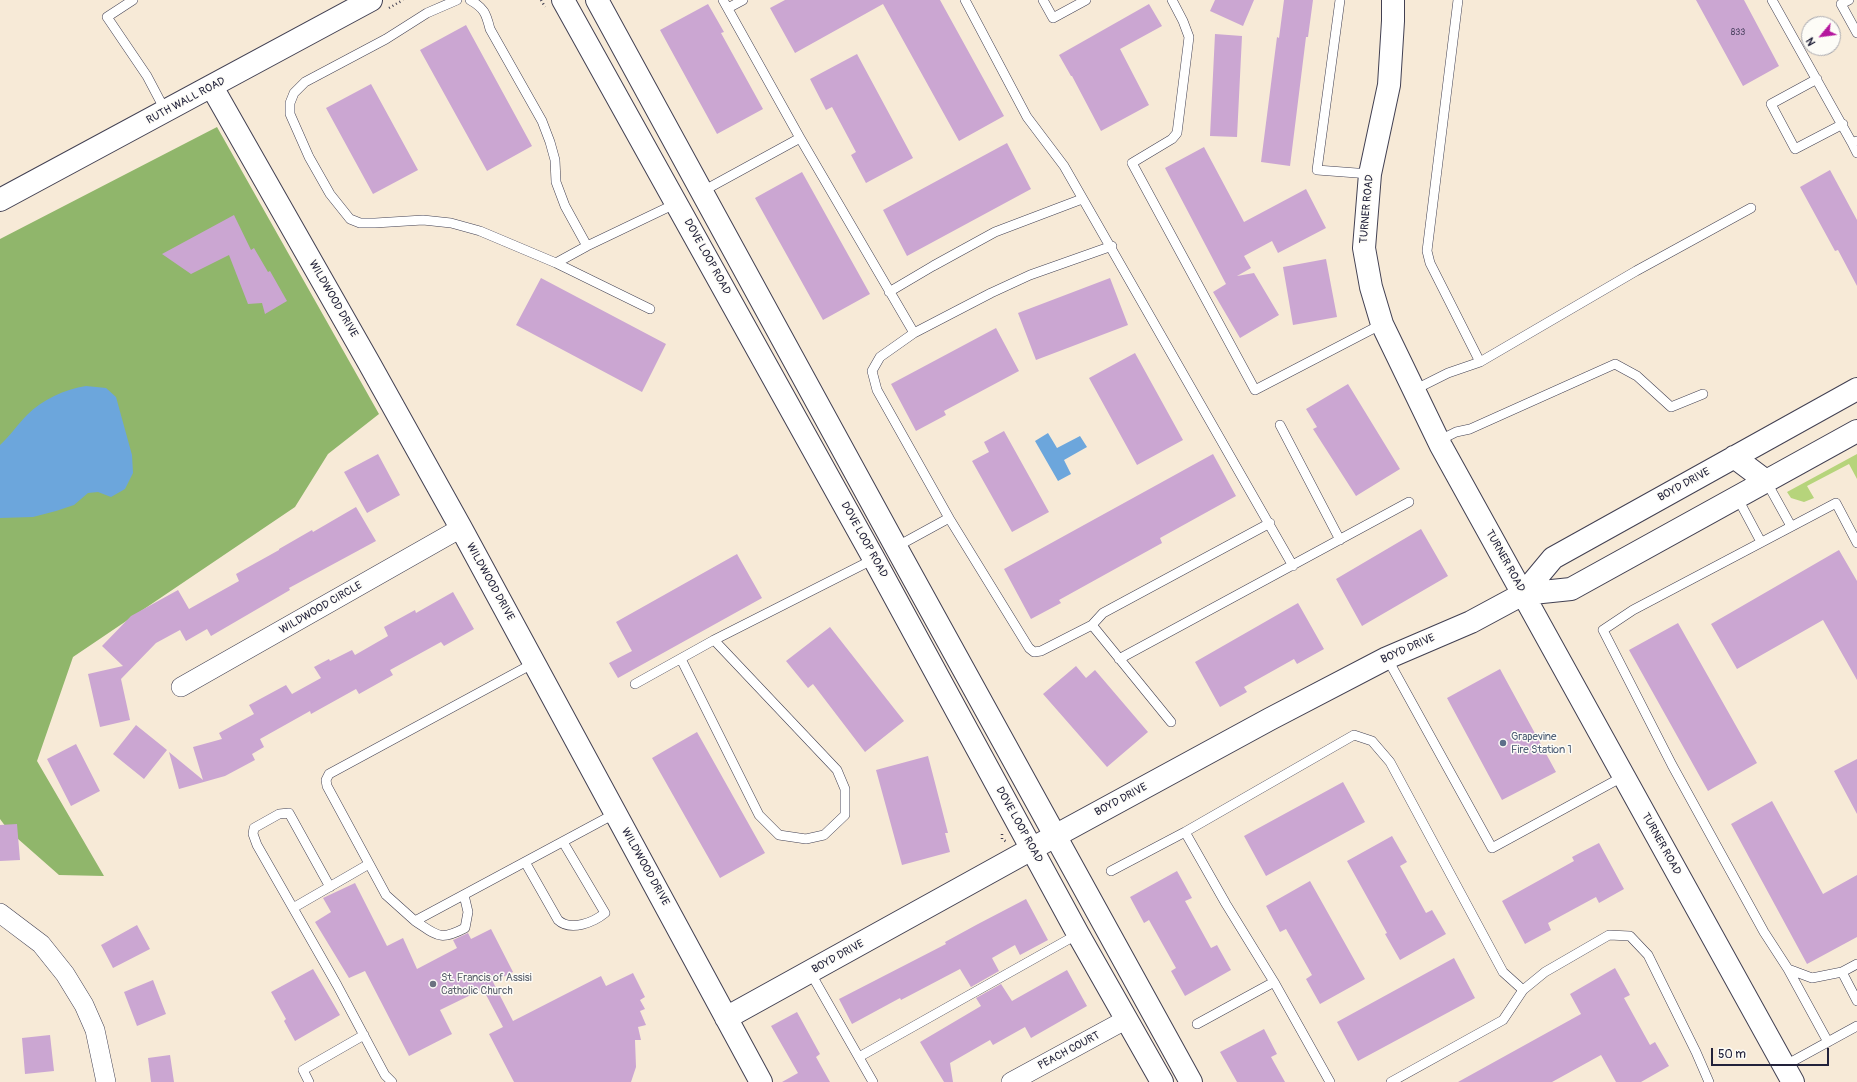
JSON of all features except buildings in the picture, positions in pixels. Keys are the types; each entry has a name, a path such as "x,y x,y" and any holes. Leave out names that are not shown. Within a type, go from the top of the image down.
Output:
{"street":[{"name":"RUTH WALL ROAD","path":"0,200 166,112 371,0"},
{"name":"DOVE LOOP ROAD","path":"563,0 874,559 1033,848 1078,934 1162,1082"},
{"path":"597,0 1191,1082"},
{"name":"TURNER ROAD","path":"1393,0 1389,85 1370,174 1364,248 1371,287 1382,324 1438,441 1624,776 1789,1078"},
{"name":"WILDWOOD DRIVE","path":"212,87 461,528 761,1082"},
{"path":"677,203 703,191"},
{"name":"BOYD DRIVE","path":"726,1018 1270,719 1387,658 1471,622 1523,594 1553,558 1857,389"},
{"name":"BOYD DRIVE","path":"1523,594 1571,589 1857,431"},
{"path":"1734,457 1766,481"},
{"path":"1734,457 1737,497"},
{"name":"WILDWOOD CIRCLE","path":"181,687 461,528"},
{"path":"874,559 896,547"},
{"path":"0,913 41,944 65,974 84,1005 95,1030 106,1082"},
{"name":"PEACH COURT","path":"1011,1082 1127,1019"}],"lane":[{"path":"133,0 107,17 147,76 166,112"},
{"path":"457,0 427,13 386,39 305,82 294,93 290,103 290,114 309,157 330,194 350,219 360,223 423,220 451,223 480,231 556,263 650,309"},
{"path":"470,0 481,6 487,17 490,29 542,121 555,160 556,182 565,206 587,246"},
{"path":"743,0 726,4 800,138 914,333"},
{"path":"965,0 1027,117 1064,166 1082,199 1112,246 1293,566"},
{"path":"1043,0 1053,18 1086,0"},
{"path":"1172,0 1183,21 1189,37 1177,133 1172,139 1132,163 1255,390 1382,324"},
{"path":"1340,0 1317,170 1370,174"},
{"path":"1458,0 1427,251 1430,262 1480,362"},
{"path":"1772,0 1843,124 1855,142 1857,153"},
{"path":"1849,0 1841,4 1857,33"},
{"path":"1817,79 1771,104 1796,149 1843,124"},
{"path":"703,191 800,138"},
{"path":"890,292 933,266 995,232 1082,199"},
{"path":"556,263 587,246 677,203"},
{"path":"1414,390 1448,373 1480,362 1636,270 1752,208"},
{"path":"1112,246 1030,275 991,293 914,333 880,357 872,371 877,390 948,518 1029,648 1034,652 1041,651 1092,625 1103,613 1270,523"},
{"path":"1438,441 1456,432 1470,429 1616,364 1637,376 1671,406 1703,394"},
{"path":"1280,425 1340,540"},
{"path":"1766,481 1791,526"},
{"path":"1737,497 1761,542"},
{"path":"1120,659 1409,502"},
{"path":"1828,1042 1788,969 1764,932 1676,772 1603,630 1632,610 1791,526 1836,504 1857,543"},
{"path":"896,547 948,518"},
{"path":"635,684 714,640 874,559"},
{"path":"1092,625 1171,722"},
{"path":"681,659 759,815 779,835 806,838 824,835 845,815 845,789 837,770 714,640"},
{"path":"1387,658 1492,848 1624,776"},
{"path":"464,895 468,912 466,928 450,936 437,935 415,922 386,895 327,786 326,780 329,774 534,663"},
{"path":"1111,870 1185,832 1354,735 1372,741 1390,762 1503,972 1523,990"},
{"path":"330,887 289,813 279,814 254,828 253,834 257,845 385,1075 392,1082"},
{"path":"415,922 616,813"},
{"path":"1185,832 1226,904 1274,982 1330,1082"},
{"path":"525,862 558,920 568,925 576,925 594,921 606,912 563,842"},
{"path":"293,908 369,864"},
{"path":"859,1057 1078,934"},
{"path":"1391,1082 1503,1020 1523,990 1545,972 1609,935 1630,936 1648,955 1696,1052 1709,1082"},
{"path":"1788,969 1812,978 1842,972 1857,964"},
{"path":"810,972 874,1082"},
{"path":"1842,972 1857,1001"},
{"path":"1197,1024 1274,982"},
{"path":"1789,1078 1828,1042 1857,1026"},
{"path":"310,1082 303,1070 364,1036"}],"green space":[{"path":"217,127 379,414 328,454 295,507 73,657 37,761 104,876 59,875 9,831 0,819 0,239"},
{"path":"1857,454 1857,479 1849,464 1807,486 1814,498 1804,502 1791,498 1787,492"}],"water":[{"path":"86,386 106,388 116,397 132,455 133,473 125,489 111,497 98,492 88,493 74,505 33,517 0,518 0,445 27,415 47,400 78,387"},
{"path":"1048,433 1057,448 1080,436 1087,447 1064,460 1071,474 1058,481 1035,441"}],"place":[{"name":"Grapevine Fire Station 1","path":"1503,743"},
{"name":"St. Francis of Assisi Catholic Church","path":"433,984"}]}
